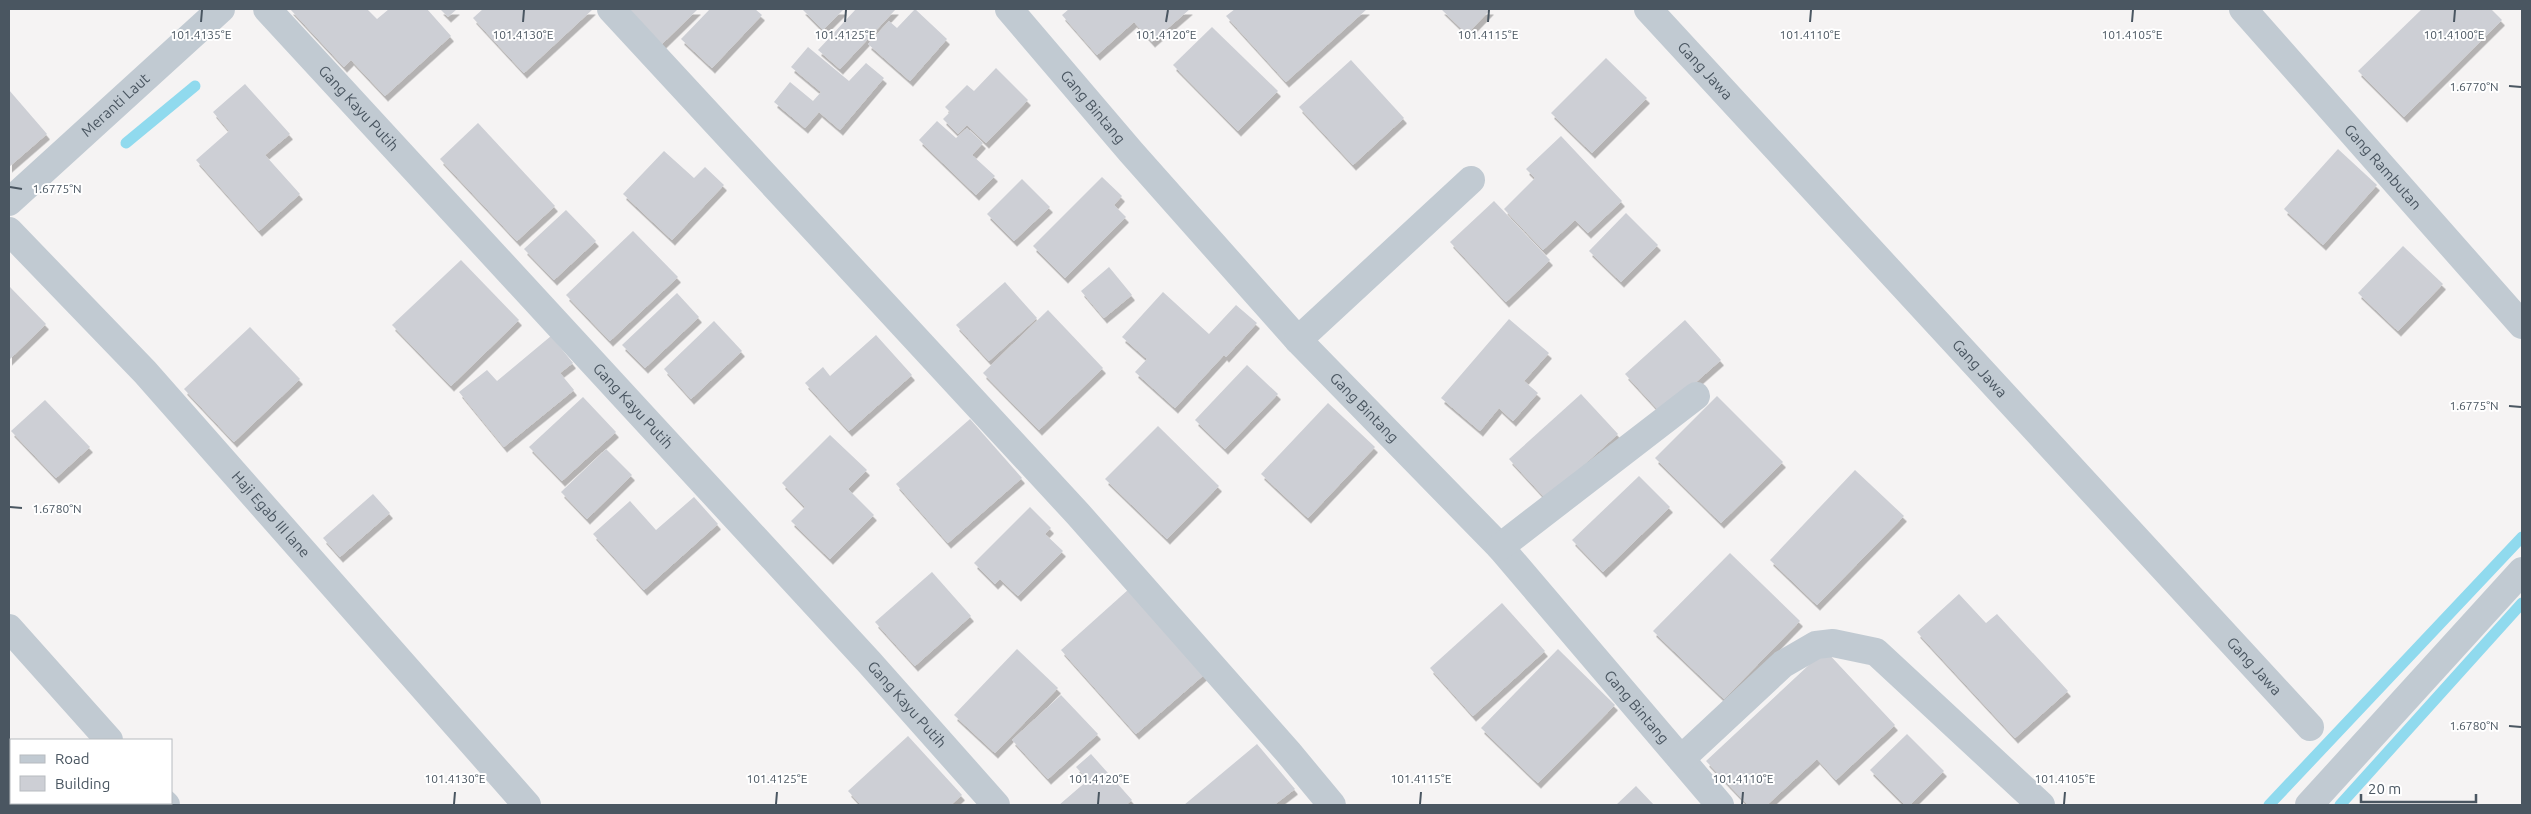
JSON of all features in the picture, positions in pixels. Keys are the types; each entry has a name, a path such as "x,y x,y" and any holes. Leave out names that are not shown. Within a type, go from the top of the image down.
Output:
{"street":[{"name":"Meranti Laut","path":"9,202 221,9"},
{"name":"Gang Kayu Putih","path":"267,9 869,662 996,805"},
{"path":"611,9 1078,514 1288,752 1332,805"},
{"name":"Gang Bintang","path":"1009,9 1131,152 1298,340 1500,547 1720,805"},
{"name":"Gang Jawa","path":"1648,9 2310,727"},
{"name":"Gang Rambutan","path":"2243,9 2522,326"},
{"path":"1298,340 1471,180"},
{"name":"Haji Egab III lane","path":"9,231 145,372 527,805"},
{"path":"1500,547 1696,396"},
{"path":"2309,805 2522,571"},
{"path":"9,628 107,739"},
{"path":"1681,759 1783,664 1816,645 1832,643 1876,652 2041,805"}],"building":[{"path":"290,9 367,9 377,19 389,9 427,9 451,36 385,96 351,60 344,67"},
{"path":"440,9 457,9 448,17"},
{"path":"483,9 593,9 524,73 473,18"},
{"path":"625,9 698,9 661,45"},
{"path":"710,9 755,9 762,15 712,68 681,39"},
{"path":"802,9 844,9 823,30"},
{"path":"856,9 896,9 840,69 818,50"},
{"path":"915,9 947,39 910,81 868,44 889,21 897,28"},
{"path":"1069,9 1190,9 1152,42 1134,22 1097,55 1062,15"},
{"path":"1235,9 1367,9 1286,82 1226,16"},
{"path":"1441,9 1491,9 1467,34"},
{"path":"2422,9 2491,9 2502,20 2404,117 2358,71"},
{"path":"1212,27 1278,91 1238,131 1173,65"},
{"path":"808,47 849,81 866,63 884,78 840,130 819,112 805,128 774,102 790,82 813,101 821,92 791,67"},
{"path":"1606,58 1647,98 1592,153 1551,113"},
{"path":"1351,60 1404,118 1353,165 1299,107"},
{"path":"996,68 1028,100 986,143 967,125 958,134 943,119 950,112 945,107 967,85 974,91"},
{"path":"245,84 290,134 265,155 300,194 259,231 196,160 229,131 213,112"},
{"path":"9,90 47,134 9,167"},
{"path":"937,121 956,138 967,128 983,143 972,155 995,176 976,195 919,140"},
{"path":"478,123 555,206 517,241 440,159"},
{"path":"1561,136 1622,201 1588,233 1575,220 1543,250 1504,209 1535,178 1526,169"},
{"path":"2338,149 2377,185 2323,245 2284,209"},
{"path":"664,151 694,178 705,167 724,185 672,240 623,194"},
{"path":"1102,177 1122,196 1114,205 1126,217 1065,278 1033,246"},
{"path":"1022,179 1050,207 1014,241 987,214"},
{"path":"1494,201 1550,260 1506,302 1450,242"},
{"path":"566,210 596,241 554,280 524,249"},
{"path":"1626,213 1658,245 1621,282 1589,251"},
{"path":"633,231 678,277 610,341 566,295"},
{"path":"2403,246 2443,284 2398,331 2358,293"},
{"path":"461,260 519,320 451,386 392,325"},
{"path":"1109,267 1132,295 1104,318 1081,291"},
{"path":"1005,282 1037,318 989,361 956,325"},
{"path":"9,286 46,324 9,360"},
{"path":"1163,292 1209,334 1236,305 1257,323 1226,357 1224,355 1175,408 1135,372 1147,359 1122,337"},
{"path":"677,293 699,317 645,368 622,345"},
{"path":"1048,310 1103,368 1039,430 983,373"},
{"path":"1509,319 1549,353 1524,381 1538,393 1513,421 1499,408 1480,431 1441,398"},
{"path":"1685,320 1721,360 1661,413 1625,374"},
{"path":"714,321 742,351 691,399 664,369"},
{"path":"250,327 300,379 234,442 184,389"},
{"path":"876,335 912,375 849,431 805,383 823,367 830,376"},
{"path":"551,336 573,363 560,373 574,390 504,447 459,392 487,370 497,381"},
{"path":"1247,365 1278,394 1225,449 1195,420"},
{"path":"1581,394 1618,434 1546,499 1509,459"},
{"path":"1717,396 1783,462 1721,523 1655,458"},
{"path":"583,397 616,432 562,481 529,447"},
{"path":"45,400 90,447 56,478 11,431"},
{"path":"1328,403 1375,447 1308,518 1261,474"},
{"path":"970,419 1022,478 948,543 896,484"},
{"path":"1158,426 1219,486 1167,539 1105,479"},
{"path":"830,435 867,470 848,489 874,515 830,559 791,521 805,507 782,483"},
{"path":"606,449 632,475 587,519 561,492"},
{"path":"1855,470 1904,516 1817,605 1770,560"},
{"path":"1639,476 1670,507 1603,572 1572,540"},
{"path":"373,494 390,513 340,557 323,538"},
{"path":"694,497 718,524 644,590 593,534 630,501 656,530"},
{"path":"1030,507 1051,528 1045,534 1063,551 1018,596 1000,579 995,584 974,563"},
{"path":"1730,553 1800,621 1724,699 1653,631"},
{"path":"932,572 971,616 915,666 875,622"},
{"path":"1129,589 1205,674 1136,734 1061,650"},
{"path":"1959,594 1986,623 1997,614 2068,691 2015,738 1917,632"},
{"path":"1502,603 1545,651 1473,716 1430,668"},
{"path":"1017,649 1058,688 995,753 954,715"},
{"path":"1558,649 1615,705 1538,783 1481,728"},
{"path":"1825,650 1895,725 1836,780 1817,759 1767,805 1748,805 1706,761"},
{"path":"1061,695 1098,734 1048,779 1012,740"},
{"path":"1907,734 1944,771 1910,805 1905,805 1870,770"},
{"path":"908,736 962,795 951,805 861,805 848,791"},
{"path":"1257,744 1295,789 1274,805 1184,805"},
{"path":"1091,754 1132,800 1126,805 1059,805 1088,780 1076,767"},
{"path":"1636,786 1654,805 1616,805"}],"waterway":[{"path":"126,143 195,86"},
{"path":"2269,805 2522,537"},
{"path":"2340,805 2522,603"}]}
